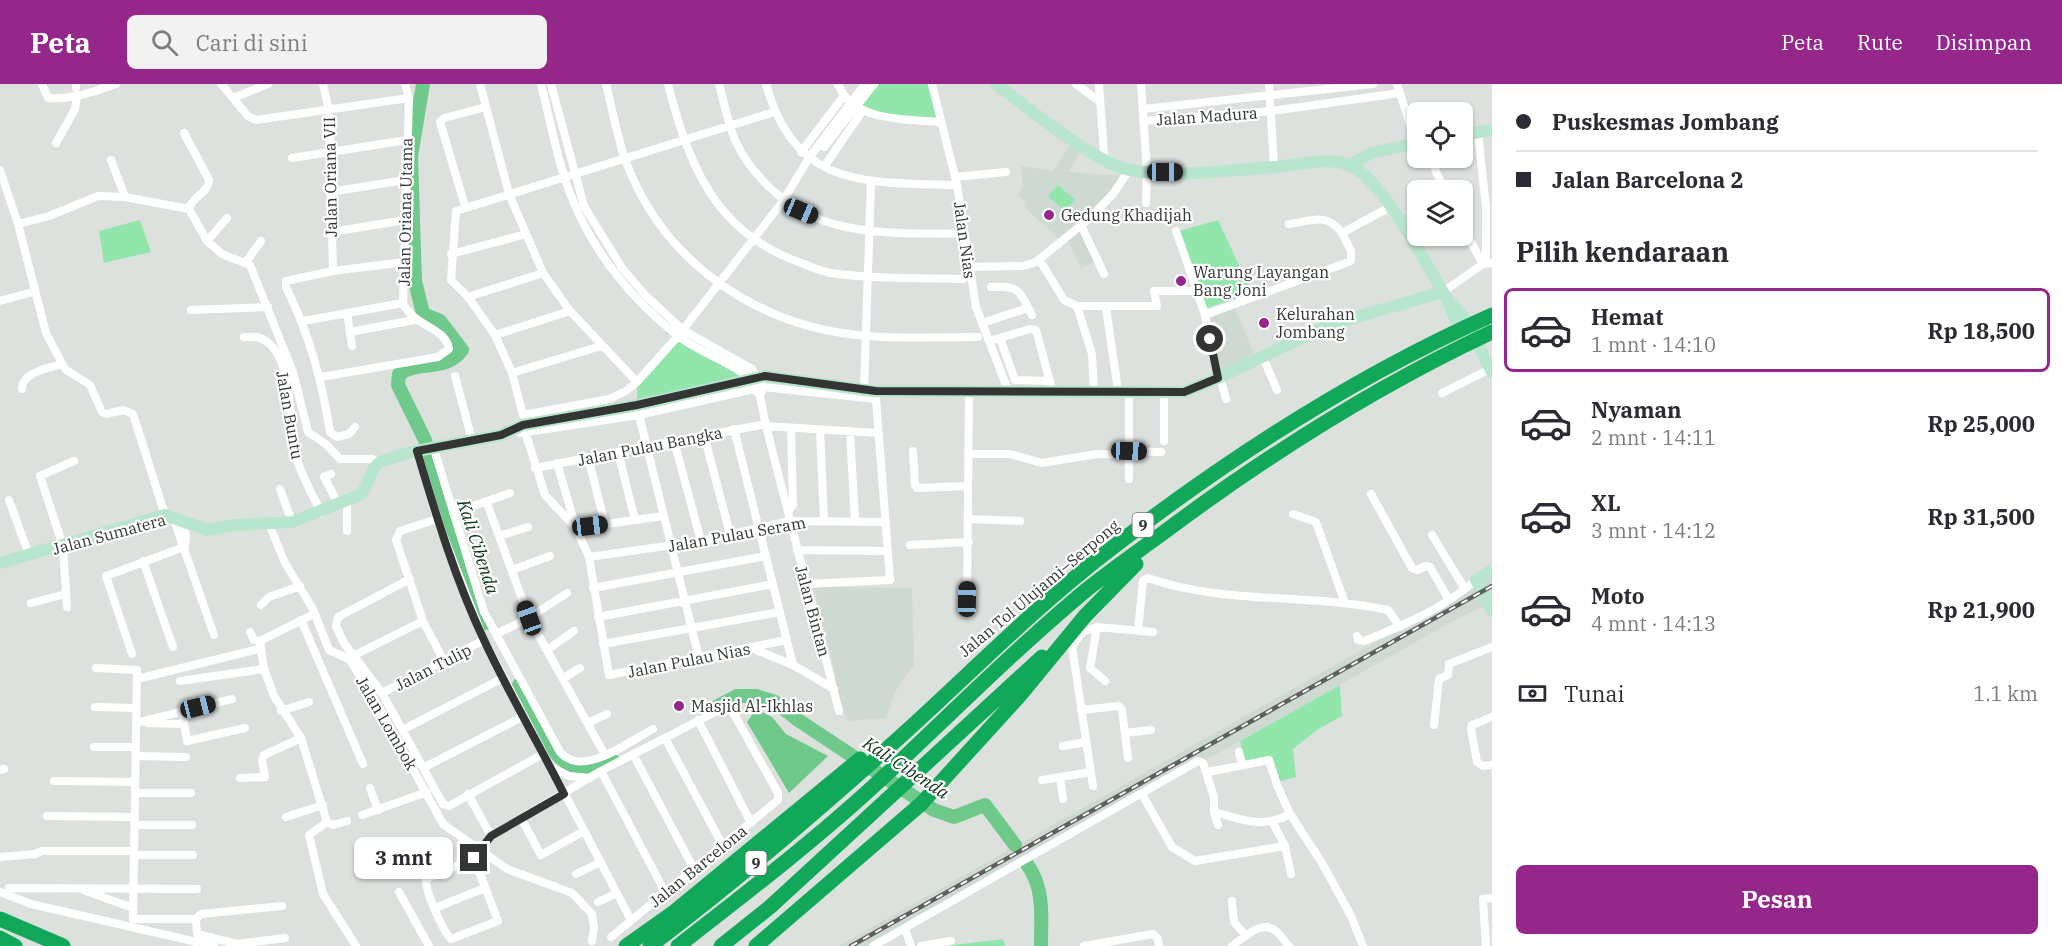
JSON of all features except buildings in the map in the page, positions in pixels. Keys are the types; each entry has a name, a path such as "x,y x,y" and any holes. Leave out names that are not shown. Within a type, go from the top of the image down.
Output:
{"highway":[{"name":"Jalan Tol Ulujami–Serpong","path":"650,946 710,901 858,774 889,741 1107,551 1224,466 1393,363 1492,315"},
{"name":"Jalan Tol Ulujami–Serpong","path":"678,946 875,784 1010,656 1086,590 1240,476 1402,378 1492,332"},
{"path":"756,946 921,804 1021,694 1085,616 1128,570 1193,520 1365,400"},
{"path":"721,946 770,907 1085,616"},
{"path":"626,946 674,912 837,778 889,741"},
{"path":"0,919 63,946"},
{"path":"0,938 15,946"}],"street":[{"path":"42,84 48,98 77,98 116,84"},
{"path":"221,84 248,116 260,120 409,99"},
{"path":"233,98 268,84"},
{"name":"Jalan Oriana VII","path":"323,84 329,111 333,271"},
{"name":"Jalan Oriana Utama","path":"321,377 438,357 449,349 444,337 414,320 403,303 409,99 405,84"},
{"path":"480,84 509,194 543,273 570,311 637,382"},
{"path":"541,84 565,178 585,228 606,259 630,292 681,333 757,386"},
{"path":"551,84 585,206 622,268 681,333"},
{"path":"606,84 626,159 645,201 682,253 718,285 752,305 811,327 868,336 978,337"},
{"path":"668,84 683,141 698,175 735,224 753,239 785,257 828,273 963,279"},
{"path":"719,84 735,141 747,161 783,201 833,225 870,232 963,234"},
{"path":"766,84 774,112 807,159 824,167 871,182 953,181 1006,172"},
{"path":"838,84 854,104 884,117 940,122"},
{"path":"824,167 865,84"},
{"path":"486,107 444,118 440,123 461,208 452,254 451,280 468,297 495,335 512,373 523,415 609,399 626,391 637,382 681,333 783,201 807,159 874,84"},
{"name":"Jalan Nias","path":"932,84 953,181 968,267 982,322 1009,393"},
{"path":"996,84 1102,159 1129,170 1147,172 1274,167 1326,162 1350,165 1367,177 1390,207 1490,369 1442,393"},
{"path":"1076,84 1100,102"},
{"path":"1099,84 1104,153 1102,159"},
{"path":"1141,84 1147,172 1146,203"},
{"path":"1269,84 1274,167"},
{"name":"Jalan Madura","path":"1143,109 1373,84"},
{"path":"1397,84 1407,114"},
{"name":"Jalan Madura","path":"1143,121 1272,111 1400,93"},
{"path":"56,143 75,109 77,98"},
{"path":"807,159 854,104"},
{"path":"461,208 575,175 774,112"},
{"path":"1473,133 1492,130"},
{"path":"1000,338 1015,380 1052,387 1094,391 1164,394 1184,392 1219,378 1262,355 1329,325 1451,304 1487,264 1486,208 1478,132"},
{"path":"184,133 209,180 206,190 192,202 189,209"},
{"path":"292,158 406,140"},
{"path":"1350,165 1371,153 1407,145"},
{"path":"111,160 125,197"},
{"path":"0,170 3,190 18,224 33,292 46,333 62,364 69,372 90,385 104,414 123,410 133,414 174,518 186,535 184,548 214,635"},
{"path":"968,267 1032,265 1081,225 1113,194 1129,170"},
{"path":"330,192 405,180"},
{"path":"806,584 887,582 891,577 868,336 871,182"},
{"path":"18,224 49,216 98,196 125,197 189,209"},
{"path":"1342,233 1390,207"},
{"path":"189,209 207,241 222,254 248,263 294,372 302,416 308,432 326,444 340,459 372,459 380,462 424,449 637,405 757,386"},
{"path":"207,241 227,218"},
{"path":"1205,315 1350,261 1351,251 1334,223 1327,219 1289,224"},
{"path":"331,232 405,220"},
{"path":"1081,225 1104,274"},
{"path":"1176,231 1205,315 1226,399"},
{"path":"452,254 526,234"},
{"path":"248,263 261,241"},
{"path":"1473,243 1487,264"},
{"path":"1039,259 1064,300 1077,306 1106,308 1156,306 1154,291 1197,291"},
{"path":"356,427 343,436 333,436 321,377 303,321 286,287 288,279 405,262"},
{"path":"468,297 543,273"},
{"path":"982,322 1030,311 1015,287 991,287"},
{"path":"0,301 33,292"},
{"path":"303,321 403,303"},
{"path":"1077,306 1092,354 1094,391"},
{"path":"191,310 268,307"},
{"path":"1106,308 1124,391 1129,479"},
{"path":"495,335 570,311"},
{"path":"346,313 352,346"},
{"path":"350,332 414,320"},
{"path":"989,341 1036,330 1052,387"},
{"name":"Jalan Buntu","path":"244,336 260,338 276,352 289,394 295,453 321,513"},
{"path":"512,373 601,346"},
{"path":"1262,355 1277,390"},
{"path":"22,389 23,380 28,376 62,364"},
{"path":"455,376 472,440"},
{"path":"524,428 639,415 757,386 771,376 872,394 1009,393 1052,387"},
{"name":"Jalan Bintan","path":"757,386 839,711"},
{"path":"967,599 969,393"},
{"path":"1164,394 1164,441"},
{"path":"639,415 699,658"},
{"name":"Jalan Pulau Bangka","path":"535,468 734,429 766,425 878,433"},
{"name":"Jalan Pulau Nias","path":"524,428 535,468 547,498 576,528 589,557 609,675 787,640"},
{"name":"Jalan Bintan","path":"788,511 793,506 791,428"},
{"path":"734,429 793,665"},
{"path":"820,430 824,520"},
{"path":"850,431 855,522"},
{"path":"704,435 730,534"},
{"path":"674,441 701,541"},
{"path":"424,449 453,513 475,587 496,634 562,755 584,763 605,755 653,729"},
{"path":"424,449 437,519 484,640 631,920"},
{"path":"913,451 917,488 968,486"},
{"path":"618,452 635,520"},
{"path":"968,454 1010,454 1042,463 1098,454 1161,452"},
{"path":"588,457 604,524"},
{"path":"67,608 63,546 40,476 74,461"},
{"name":"Jalan Sumatera","path":"0,561 174,518 207,530 235,525 292,522 321,513 362,494 374,468 380,462"},
{"path":"558,463 576,528 664,516"},
{"path":"331,474 324,477 343,504 347,531"},
{"path":"280,489 292,522"},
{"path":"453,513 487,503 510,493"},
{"path":"1371,494 1412,568 1417,570 1426,566 1430,567 1449,600"},
{"path":"9,500 29,555"},
{"path":"487,503 529,618 605,755"},
{"path":"1293,514 1316,522 1345,603"},
{"path":"437,519 400,531 396,536 423,621 444,661"},
{"path":"969,519 1020,521"},
{"name":"Jalan Pulau Seram","path":"589,557 701,541 790,522 824,520 886,522"},
{"name":"Jalan Lombok","path":"269,524 285,563 300,586 329,650 349,659 370,691 443,824 507,869 572,893 592,914 594,928 592,941"},
{"path":"499,536 528,527"},
{"path":"1432,535 1466,589"},
{"path":"910,545 969,542"},
{"path":"132,654 106,578 108,574 184,548"},
{"path":"797,550 888,551"},
{"path":"512,570 550,556"},
{"path":"593,588 766,556"},
{"path":"143,561 173,647"},
{"path":"1357,636 1358,640 1364,641 1400,627 1449,600 1492,570"},
{"path":"1138,630 1141,588 1143,581 1148,578 1168,585 1278,600 1345,603 1388,610 1400,627"},
{"path":"410,579 336,619 336,626 353,656 382,693 404,729 443,804 449,806 543,754"},
{"path":"1476,580 1492,611"},
{"path":"598,617 685,603 773,585"},
{"path":"261,605 269,597 300,586"},
{"path":"496,634 529,618 567,593"},
{"path":"31,603 66,594"},
{"path":"603,644 780,612"},
{"path":"136,679 260,645 314,614"},
{"path":"301,620 363,764"},
{"path":"353,656 423,621"},
{"path":"1097,627 1090,668 1105,681"},
{"path":"1093,786 1072,647 1082,632 1097,627 1153,632"},
{"path":"547,650 574,631"},
{"path":"250,632 260,645 264,669 281,711 301,738 327,822"},
{"name":"Jalan Tulip","path":"382,693 484,640"},
{"path":"1434,725 1439,679 1448,675 1449,664 1492,647"},
{"path":"751,648 793,665 834,689"},
{"path":"96,668 137,670 133,919 196,919 201,914 282,906"},
{"path":"564,678 580,668"},
{"path":"180,681 264,669"},
{"path":"404,729 503,678"},
{"path":"136,723 232,699"},
{"path":"281,711 309,702"},
{"path":"1081,710 1119,706 1122,710 1128,758"},
{"path":"95,707 136,708"},
{"name":"Jalan Barcelona","path":"611,937 778,800 778,793 732,709 723,708 698,720"},
{"path":"182,711 187,741 245,728"},
{"path":"588,723 607,714"},
{"path":"425,767 524,716"},
{"path":"1492,717 1472,725 1471,729 1478,762 1483,766 1492,765"},
{"path":"474,858 498,921 451,939 426,884 426,879 430,875 474,858 491,836 601,771 698,720 751,823"},
{"path":"136,723 184,724"},
{"path":"1125,733 1151,730"},
{"path":"240,778 265,777 262,760 264,755 301,738"},
{"path":"665,738 723,846"},
{"path":"1063,746 1086,742"},
{"path":"94,747 186,757"},
{"path":"1239,752 1242,765"},
{"path":"633,754 694,869"},
{"path":"1208,772 1269,760 1290,814 1322,863 1351,916 1363,946"},
{"path":"873,946 1198,761 1203,763 1208,772 1218,825"},
{"path":"550,767 569,776 591,778"},
{"path":"601,771 665,892"},
{"path":"1042,780 1091,772"},
{"path":"1060,777 1063,799"},
{"path":"54,781 135,782"},
{"path":"370,788 378,810"},
{"path":"362,815 427,792"},
{"path":"135,793 190,794"},
{"path":"468,794 491,836"},
{"path":"1142,794 1172,847 1195,861 1284,846"},
{"path":"286,817 323,805"},
{"path":"1214,812 1255,822 1273,823 1290,814"},
{"path":"47,816 192,825"},
{"path":"521,818 541,855 584,831"},
{"path":"327,822 333,825 348,821"},
{"path":"327,822 309,835 318,880 329,905 356,946"},
{"path":"1273,823 1284,846 1292,874"},
{"path":"0,857 35,854 42,850 193,855"},
{"path":"576,874 601,862"},
{"path":"74,887 134,908"},
{"path":"9,888 197,889"},
{"path":"435,908 485,888"},
{"path":"0,892 54,910 122,927 182,936 214,946"},
{"path":"399,892 429,946"},
{"path":"598,902 617,893"},
{"path":"1486,946 1483,899 1492,898"},
{"path":"1232,901 1234,922 1245,936"},
{"path":"196,919 197,934 237,944 285,938"},
{"path":"1232,946 1258,928 1270,927 1277,931 1289,946"},
{"path":"905,929 910,946"},
{"path":"1084,946 1153,934 1157,936 1159,946"},
{"path":"921,946 951,941"}],"shaded area":[{"path":"874,84 932,84 940,122 884,117 857,106"},
{"path":"1071,144 1082,150 1068,172 1123,176 1080,224 1096,260 1081,269 1066,236 1060,240 1023,206 1026,202 1018,195 1023,186 1021,166 1053,171"},
{"path":"1058,185 1075,200 1065,211 1048,196"},
{"path":"140,220 151,252 104,263 99,231"},
{"path":"1218,220 1252,293 1206,308 1179,231"},
{"path":"1235,308 1254,354 1219,371 1207,318"},
{"path":"678,336 749,380 637,405 637,382"},
{"path":"1492,576 1492,602 1453,621 875,946 839,946"},
{"path":"814,587 912,588 914,665 895,692 886,718 848,721 835,695 835,673"},
{"path":"1340,685 1342,716 1317,730 1293,749 1296,777 1277,782 1270,758 1246,763 1240,741"},
{"path":"756,709 772,717 786,734 828,756 789,793 747,722"},
{"path":"1003,939 1005,946 945,946"}],"waterway":[{"name":"Kali Cibenda","path":"423,84 411,156 415,281 423,314 440,321 462,350 448,361 415,367 399,374 398,385 425,440 476,604 486,623"},
{"name":"Kali Cibenda","path":"519,685 543,735 564,761 577,767 593,768 613,761"},
{"name":"Kali Cibenda","path":"707,712 737,696 756,696 775,702 798,720 934,810 954,817 985,805 1015,845"},
{"name":"Kali Cibenda","path":"1027,864 1037,883 1039,893 1041,946"}],"railway":[{"path":"851,946 1492,586"}],"place":[{"name":"Gedung Khadijah","path":"1049,215"},
{"name":"Warung Layangan Bang Joni","path":"1181,281"},
{"name":"Kelurahan Jombang","path":"1264,323"},
{"name":"Masjid Al-Ikhlas","path":"679,706"}],"route":[{"path":"474,858 491,836 564,794 484,640 465,598 437,519 417,451 433,446 501,435 523,425 637,405 765,376 876,391 1053,393 1118,390 1164,394 1184,392 1218,378 1210,339"}]}
